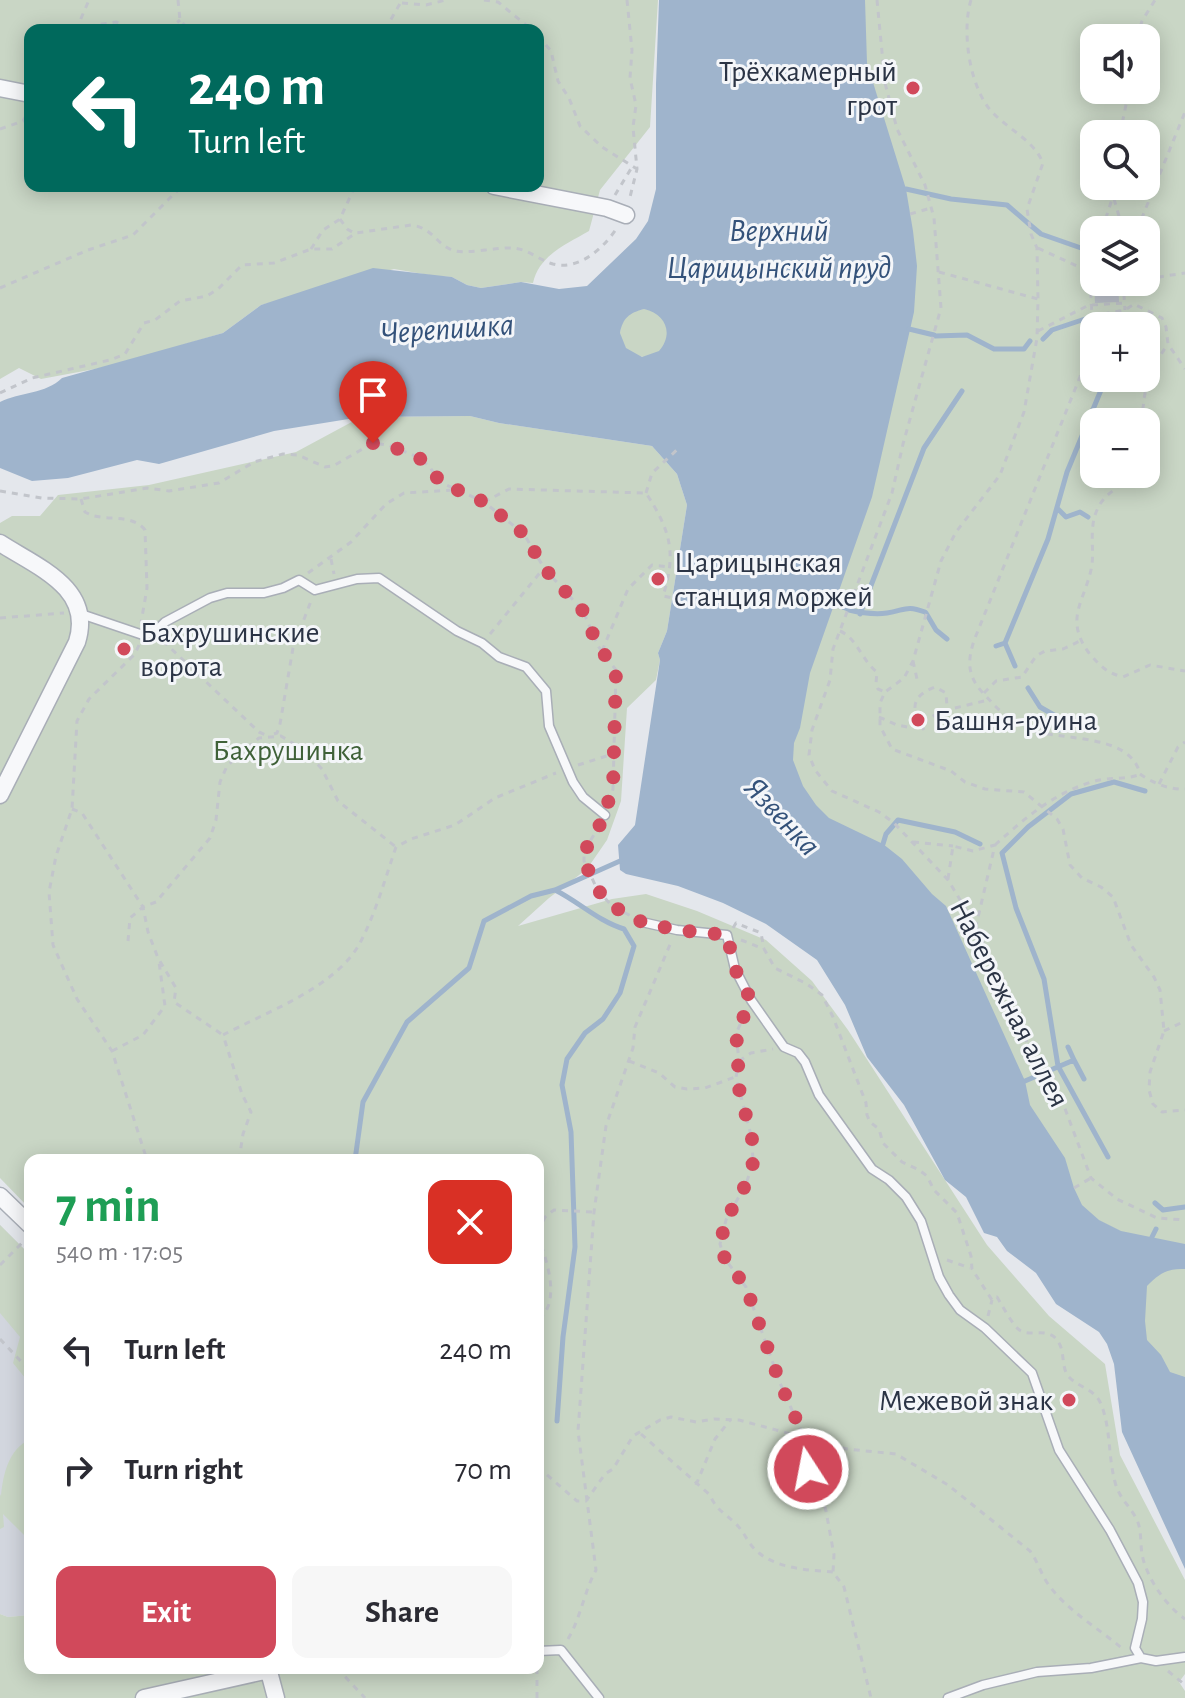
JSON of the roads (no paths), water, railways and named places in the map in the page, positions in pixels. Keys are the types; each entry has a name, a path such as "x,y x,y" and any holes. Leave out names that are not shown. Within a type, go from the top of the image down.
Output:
{"street":[{"path":"0,88 24,93"},
{"path":"525,192 607,208 626,215"},
{"path":"0,543 70,590 82,626 77,642 0,795"},
{"path":"0,1196 24,1219"},
{"path":"144,1698 247,1674"},
{"path":"270,1674 276,1698"}],"lane":[{"path":"77,613 143,635 156,631 165,622 210,598 227,593 264,593 299,580 315,590 357,579 379,578 499,657 526,667 546,691 549,726 567,768 583,797 605,815"},
{"path":"642,922 677,930 727,935 735,969 751,1000 784,1047 798,1053 805,1062 834,1120 872,1169 906,1197 921,1221 939,1277 949,1295 960,1310 985,1328 1032,1373 1059,1450 1132,1568 1143,1602 1135,1648 1141,1658"},
{"path":"544,1651 561,1650 599,1698"},
{"path":"948,1698 983,1685 1037,1672 1091,1668 1141,1658 1156,1661 1185,1657"}],"water":[{"name":"Верхний Царицынский пруд","path":"659,0 865,0 867,63 906,189 913,231 917,266 914,312 872,497 810,673 793,760 803,786 829,818 883,844 902,859 946,906 1025,1081 1030,1105 1065,1158 1082,1205 1099,1220 1121,1231 1185,1244 1185,1269 1164,1273 1147,1286 1145,1321 1147,1340 1161,1355 1170,1372 1185,1377 1185,1569 1122,1432 1114,1364 1107,1344 1099,1332 1056,1304 1036,1273 1007,1251 997,1237 984,1233 966,1197 945,1180 904,1105 867,1057 845,1005 817,960 766,924 723,903 678,886 620,870 618,845 635,825 660,660 658,653 667,631 687,505 677,474 652,446 470,416 361,417 274,431 159,464 137,460 68,478 32,481 0,468 0,402 41,390 62,378 223,333 261,305 373,268 452,277 481,288 521,282 559,289 587,286 636,239 648,221 656,189","holes":["644,309 662,320 666,338 659,351 642,357 626,348 620,333 623,323 631,314"]}],"waterway":[{"path":"906,189 951,199 1007,205 1029,224"},
{"path":"1029,224 1041,234 1080,248"},
{"path":"1043,339 1052,330 1080,321"},
{"path":"909,329 934,335"},
{"path":"935,336 967,335 994,349 1024,349 1030,341"},
{"path":"860,614 924,448 962,391"},
{"path":"996,646 1005,643 1048,539 1067,472 1100,392"},
{"path":"1057,508 1066,517 1080,512 1088,517"},
{"path":"834,604 848,609"},
{"path":"849,610 877,614 910,608 925,612"},
{"path":"926,613 936,630 947,639"},
{"path":"1005,643 1015,666"},
{"path":"1028,688 1040,707 1054,715 1059,730"},
{"path":"1108,1157 1058,1066 1044,979 1016,908 1002,853 1028,827 1071,794 1114,782 1145,791"},
{"path":"883,844 886,834 898,820 955,832 980,844"},
{"path":"356,1154 363,1102 407,1022 469,968 484,921 531,896 555,890 620,861"},
{"path":"555,890 624,929 634,946 620,993 603,1019 585,1033 567,1059 562,1085 571,1132 575,1247 563,1337 557,1421"},
{"path":"1068,1047 1074,1060"},
{"path":"1025,1081 1074,1060 1084,1079"},
{"path":"1155,1203 1163,1210 1185,1207"},
{"path":"1152,1237 1156,1229"}],"place":[{"name":"Трёхкамерный грот","path":"913,88"},
{"name":"Царицынская станция моржей","path":"658,579"},
{"name":"Бахрушинские ворота","path":"124,649"},
{"name":"Башня-руина","path":"918,720"},
{"name":"Межевой знак","path":"1069,1400"}],"water label":[{"name":"Черепишка","path":"447,328"},
{"name":"Язвенка","path":"783,816"}],"park label":[{"name":"Бахрушинка","path":"288,750"}]}
